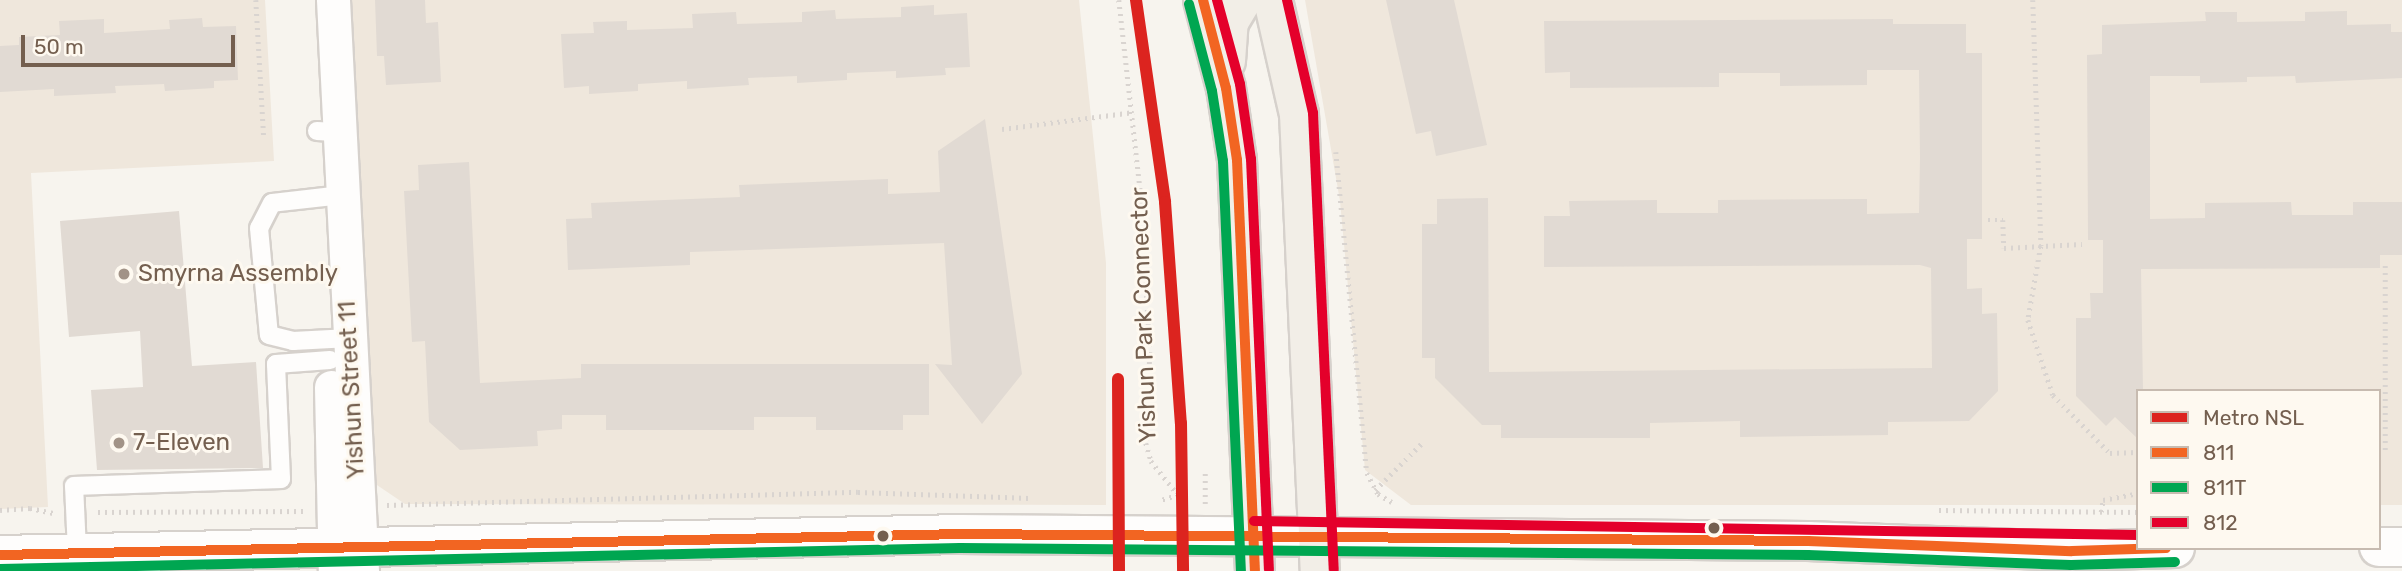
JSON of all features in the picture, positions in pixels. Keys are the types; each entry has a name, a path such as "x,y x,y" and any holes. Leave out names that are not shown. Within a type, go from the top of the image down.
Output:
{"main road":[{"path":"1203,0 1226,88 1239,178 1255,553"},
{"path":"1226,88 1229,22 1242,0"},
{"path":"1273,0 1299,114 1320,554"},
{"path":"0,555 78,551 348,559 960,534 1255,553 1320,554 1808,541 2028,560 2072,561 2159,550"},
{"path":"2381,547 2402,548"}],"street":[{"name":"Yishun Street 11","path":"311,0 328,132 348,559"},
{"name":"Yishun Street 11","path":"328,132 333,0"}],"lane":[{"path":"331,196 272,203 259,228 270,335 283,341 337,346"},
{"path":"78,551 74,486 281,478 276,364 337,346"}],"path":[{"path":"256,0 264,137"},
{"name":"Yishun Park Connector","path":"1119,0 1134,112 1150,355 1146,443 1151,461 1178,495 1156,502"},
{"path":"2033,0 2041,246 2028,320 2053,395 2110,453 2136,453"},
{"path":"1002,129 1134,112"},
{"path":"1336,148 1367,473"},
{"path":"1988,220 2003,220 2004,248 2082,244"},
{"path":"2381,451 2385,450 2385,264"},
{"path":"1375,490 1423,440"},
{"path":"377,510 393,503 845,492 1033,498"},
{"path":"2101,512 2103,500 2136,493"},
{"path":"0,510 76,513 289,511"}],"shaded area":[{"path":"0,0 265,0 274,161 31,173 48,507 0,509"},
{"path":"344,0 1079,0 1106,263 1106,505 405,504 368,479"},
{"path":"1305,0 2402,0 2402,505 2381,505 2381,389 2136,389 2136,505 1411,505 1365,470 1340,201"}],"building":[{"path":"375,0 425,0 426,23 438,22 441,82 386,85 384,56 377,56"},
{"path":"1386,0 1454,0 1487,145 1436,156 1431,131 1416,134"},
{"path":"934,5 934,15 967,13 970,67 945,68 946,75 896,78 896,71 847,73 847,80 797,83 797,76 748,78 749,85 687,89 687,81 638,84 638,91 589,94 589,86 564,88 561,34 594,33 593,22 627,21 627,30 693,28 692,14 736,12 737,24 802,22 802,12 835,10 836,19 901,17 901,7"},
{"path":"2347,11 2347,25 2391,24 2391,32 2402,32 2402,78 2296,83 2295,76 2247,77 2247,82 2200,83 2200,76 2150,76 2150,219 2205,218 2205,203 2291,202 2292,215 2353,215 2353,202 2402,202 2402,255 2380,255 2380,268 2141,269 2143,389 2136,389 2136,437 2115,417 2106,426 2076,396 2076,318 2091,318 2090,293 2103,293 2103,240 2088,240 2087,55 2102,54 2102,25 2206,21 2205,12 2237,12 2237,22 2305,21 2305,12"},
{"path":"202,18 203,27 236,26 238,80 214,81 214,88 165,91 164,84 115,86 116,93 54,96 54,89 0,92 0,46 19,45 19,37 60,35 59,21 104,19 104,33 170,29 169,20"},
{"path":"1893,19 1893,24 1966,24 1966,53 1982,53 1982,239 1967,239 1967,289 1982,288 1982,314 1997,313 1998,391 1969,421 1888,422 1888,435 1740,437 1740,421 1650,423 1650,438 1501,438 1501,425 1482,425 1435,378 1435,358 1422,358 1422,224 1437,224 1437,199 1488,198 1489,372 1932,368 1931,268 1920,265 1544,267 1544,216 1570,216 1569,201 1657,200 1657,213 1718,213 1718,200 1867,199 1867,214 1919,213 1920,158 1919,70 1867,70 1867,85 1780,86 1780,73 1719,73 1719,87 1570,88 1570,72 1545,73 1544,21"},
{"path":"985,119 1022,374 982,424 935,364 952,365 944,243 690,252 690,265 568,270 566,219 592,218 591,203 740,197 739,185 888,179 888,194 940,192 938,151"},
{"path":"469,162 480,383 581,378 581,364 929,364 929,415 903,415 903,430 816,430 816,417 754,417 754,430 606,430 606,415 562,415 562,429 537,431 538,446 460,450 429,422 425,341 412,342 404,191 419,190 418,165"},
{"path":"179,211 192,366 256,362 263,468 97,470 91,390 143,387 140,331 69,337 60,221"}],"metro line":[{"name":"NSL","path":"1136,0 1165,202 1181,423 1183,571"},
{"name":"NSL","path":"1118,379 1119,571"}],"transit line":[{"name":"811","path":"1203,0 1226,88 1237,160 1255,571"},
{"name":"812","path":"1217,0 1240,84 1251,159 1269,570"},
{"name":"812","path":"1287,0 1313,113 1334,570"},
{"name":"811T","path":"1189,4 1212,91 1223,161 1241,571"},
{"name":"812","path":"1254,521 2136,535"},
{"name":"811","path":"0,555 960,534 1808,541 2072,551 2136,549"},
{"name":"811T","path":"0,569 960,548 1808,555 2071,565 2175,562"}],"place":[{"name":"Smyrna Assembly","path":"124,274"},
{"name":"7-Eleven","path":"119,443"}]}
